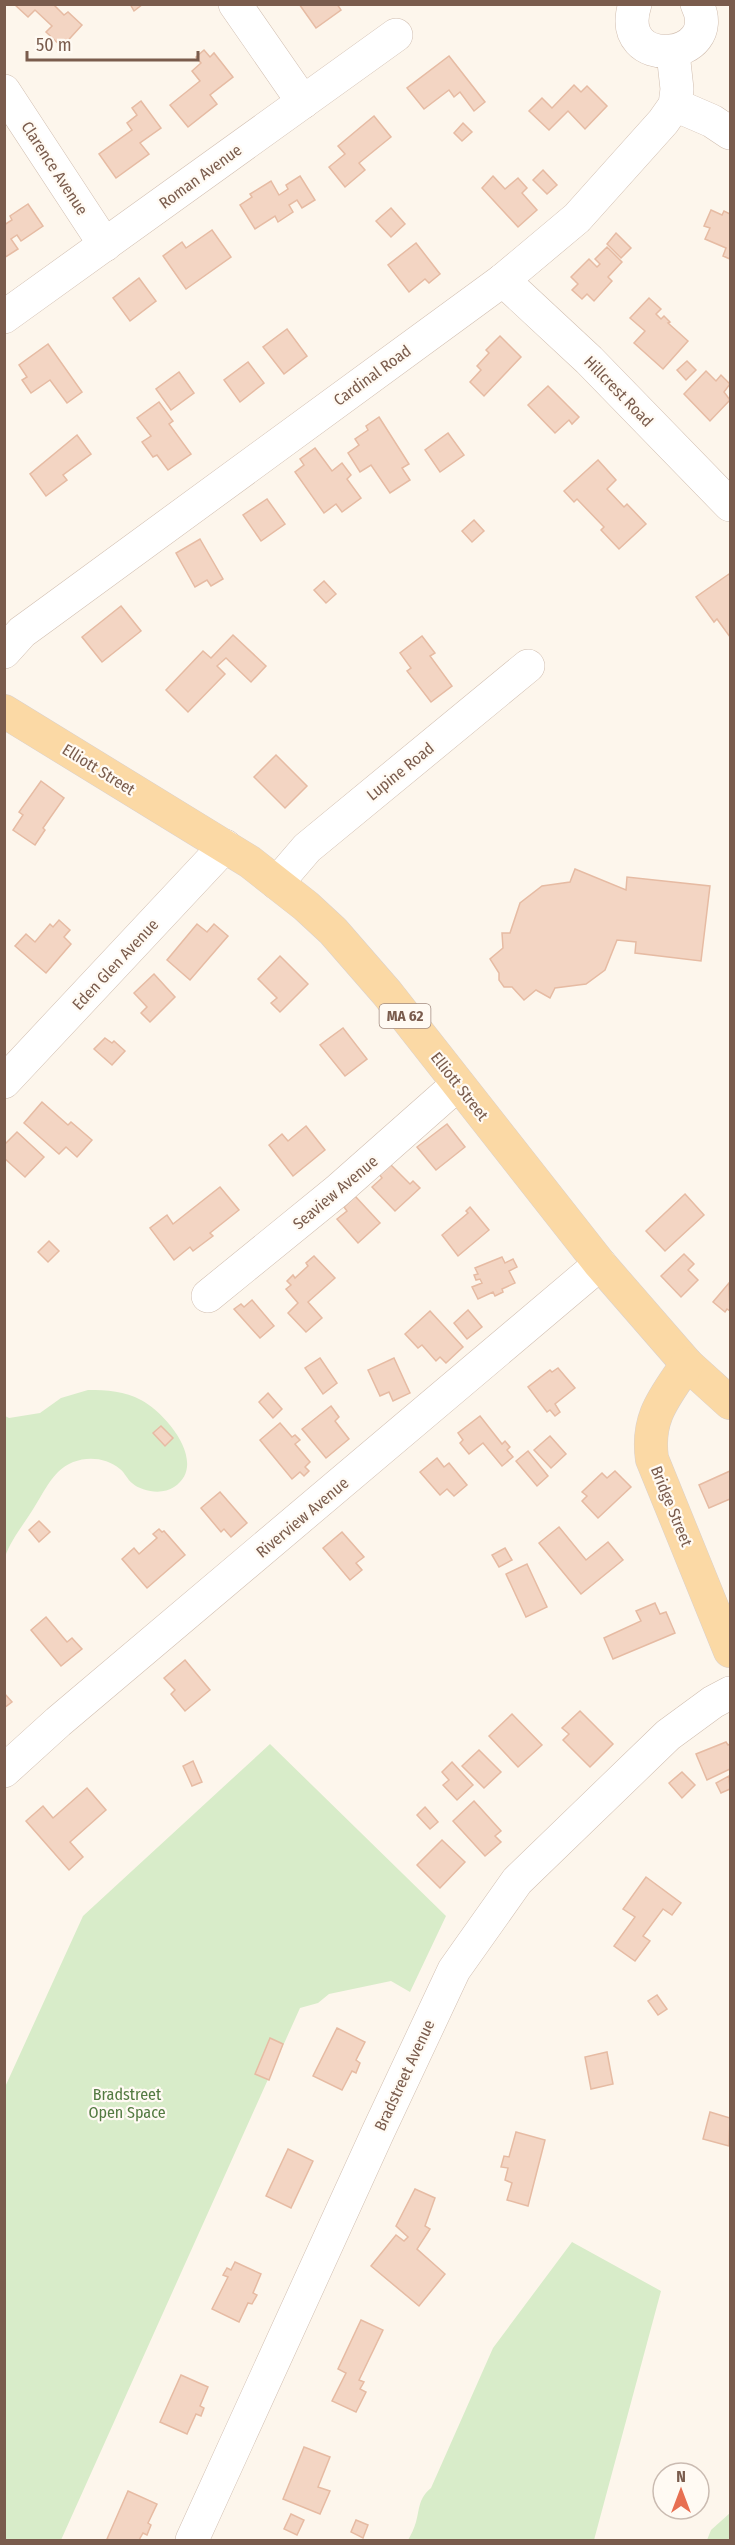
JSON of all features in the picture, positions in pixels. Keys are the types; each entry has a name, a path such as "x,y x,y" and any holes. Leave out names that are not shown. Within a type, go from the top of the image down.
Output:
{"main road":[{"name":"Elliott Street","path":"4,711 225,846 306,906 359,959 600,1264 687,1364 730,1403"},
{"name":"Bridge Street","path":"687,1364 656,1412 650,1439 652,1459 730,1651"}],"street":[{"path":"236,4 303,102"},
{"path":"635,4 632,21 635,33 643,45 657,52 673,53 689,45 696,36 701,18 697,4"},
{"name":"Roman Avenue","path":"4,317 396,35"},
{"path":"673,53 678,89 675,105 712,121 730,133"},
{"name":"Clarence Avenue","path":"4,91 105,245"},
{"name":"Cardinal Road","path":"4,652 22,632 504,280 577,218 663,122 675,105"},
{"name":"Hillcrest Road","path":"504,280 588,360 730,505"},
{"name":"Lupine Road","path":"277,883 293,863 316,841 528,666"},
{"name":"Eden Glen Avenue","path":"4,1082 225,846"},
{"name":"Seaview Avenue","path":"208,1296 345,1184 458,1084"},
{"name":"Riverview Avenue","path":"4,1771 58,1722 600,1264"},
{"name":"Bradstreet Avenue","path":"192,2541 454,1970 517,1881 668,1735 689,1718 730,1693"}],"green space":[{"path":"88,1390 129,1395 141,1400 162,1416 172,1427 186,1453 187,1466 184,1477 174,1487 164,1491 153,1491 136,1486 120,1469 105,1461 88,1459 72,1463 58,1472 51,1480 14,1537 5,1557 5,1416 9,1418 40,1413 61,1398"},
{"name":"Bradstreet Open Space","path":"270,1744 446,1916 410,1992 391,1981 329,1994 318,2003 300,2008 61,2540 5,2540 5,2087 83,1916"},
{"path":"572,2242 661,2291 594,2540 408,2540 422,2500 431,2488 493,2348"},
{"path":"730,2513 730,2540 707,2540 711,2530"}],"building":[{"path":"14,4 53,4 64,15 68,12 82,25 62,47 46,32 52,26 35,10 28,17"},
{"path":"130,4 143,4 134,11"},
{"path":"299,4 337,4 341,10 316,28"},
{"path":"204,50 210,57 214,53 233,77 210,95 217,104 188,127 170,105 200,81 192,71 201,63 196,57"},
{"path":"449,56 485,102 474,111 460,92 454,97 449,90 424,109 407,88"},
{"path":"574,85 581,92 587,86 607,106 585,129 568,111 549,130 529,111 542,98 552,108"},
{"path":"141,101 161,128 140,143 149,154 116,178 99,154 132,130 127,123 137,115 132,108"},
{"path":"374,116 391,137 359,163 365,170 345,187 329,167 345,154 338,146"},
{"path":"463,123 472,132 462,141 454,133"},
{"path":"543,170 557,185 547,194 533,180"},
{"path":"300,176 315,200 302,208 297,200 289,205 293,212 278,222 275,216 255,229 240,205 252,197 250,194 271,181 279,195 288,189 286,185"},
{"path":"493,176 505,189 518,178 527,188 522,193 537,210 518,227 482,188"},
{"path":"28,204 43,226 21,241 17,235 11,239 18,249 4,258 4,225 12,220 10,216"},
{"path":"391,208 405,224 391,237 376,221"},
{"path":"711,210 722,215 724,211 730,214 730,259 723,256 726,248 705,239 710,228 704,226"},
{"path":"212,230 231,257 186,289 163,256 182,242 186,248"},
{"path":"616,233 631,248 621,258 607,244"},
{"path":"416,243 440,274 429,283 425,279 409,292 388,265"},
{"path":"607,247 622,262 608,277 612,281 594,301 587,294 582,299 572,290 578,284 571,277 589,259 597,267 600,264 595,259"},
{"path":"139,278 156,301 130,321 113,298"},
{"path":"649,298 661,309 656,314 661,319 664,316 670,322 668,323 688,341 663,369 634,343 645,331 630,318"},
{"path":"287,329 307,356 284,374 263,347"},
{"path":"500,336 521,357 484,396 470,382 481,370 477,366 489,353 486,350"},
{"path":"48,344 82,392 67,403 50,380 31,393 22,380 27,377 19,365"},
{"path":"687,361 696,370 686,380 677,370"},
{"path":"248,362 264,383 240,402 224,380"},
{"path":"706,371 716,381 721,375 730,384 724,392 730,400 710,421 684,394"},
{"path":"179,372 194,393 171,410 156,389"},
{"path":"548,386 579,417 572,424 569,420 555,433 528,405"},
{"path":"159,402 173,421 169,424 191,454 168,470 157,455 153,457 142,442 151,436 137,418"},
{"path":"379,417 409,464 402,468 410,480 390,493 371,465 360,472 348,453 359,445 355,439 368,430 366,426"},
{"path":"448,433 464,455 440,472 425,450"},
{"path":"77,435 91,454 63,475 67,480 46,496 30,474"},
{"path":"315,448 332,471 342,463 351,475 347,479 361,498 342,512 336,504 324,513 295,472 304,465 300,459"},
{"path":"598,460 616,480 607,489 624,507 627,504 646,524 619,549 601,530 604,527 577,499 574,502 564,491"},
{"path":"267,499 285,524 261,541 243,515"},
{"path":"474,520 484,531 472,542 462,531"},
{"path":"200,539 223,579 211,586 207,580 195,587 176,553"},
{"path":"729,574 730,637 717,619 714,622 696,597"},
{"path":"324,581 336,594 326,603 314,590"},
{"path":"121,606 141,631 102,662 82,637"},
{"path":"233,635 266,666 251,682 226,658 217,666 225,674 188,712 166,690 203,651 211,658"},
{"path":"422,636 435,653 430,656 452,686 431,702 407,671 411,668 400,653"},
{"path":"276,755 307,786 285,808 254,777"},
{"path":"41,781 64,798 43,828 45,830 35,845 13,830 23,815 19,812"},
{"path":"575,869 626,890 627,877 710,886 701,961 635,953 636,942 617,940 605,970 586,984 555,988 550,998 536,990 524,1000 512,987 504,987 490,959 503,948 502,933 510,933 520,903 542,886 570,882"},
{"path":"59,920 70,930 64,937 71,944 46,973 15,946 26,934 35,942 50,924 53,927"},
{"path":"197,924 207,932 214,924 228,936 190,980 167,960"},
{"path":"280,956 308,984 280,1012 271,1003 277,998 258,979"},
{"path":"154,974 175,997 150,1022 141,1013 147,1007 134,993"},
{"path":"343,1028 367,1059 345,1076 320,1045"},
{"path":"105,1038 112,1043 114,1041 125,1051 112,1065 94,1049"},
{"path":"42,1102 68,1125 71,1122 92,1140 77,1157 66,1147 59,1154 24,1123"},
{"path":"447,1124 465,1147 436,1170 417,1147"},
{"path":"306,1126 325,1150 293,1176 269,1145 282,1134 288,1141"},
{"path":"17,1132 44,1157 25,1177 4,1158 4,1145"},
{"path":"390,1164 410,1184 413,1181 420,1188 395,1211 372,1187 382,1178 379,1174"},
{"path":"220,1187 239,1210 210,1233 213,1236 193,1251 190,1247 174,1260 150,1228 167,1215 173,1224"},
{"path":"685,1194 704,1215 665,1251 646,1231"},
{"path":"355,1196 380,1223 358,1243 337,1219 347,1211 344,1207"},
{"path":"470,1207 489,1230 458,1256 442,1235 468,1213 466,1211"},
{"path":"49,1241 59,1251 48,1262 38,1252"},
{"path":"684,1254 694,1264 688,1270 698,1280 681,1297 661,1276"},
{"path":"314,1256 335,1278 308,1302 322,1318 306,1332 288,1313 298,1303 286,1289 291,1285 287,1281 293,1275 295,1278 308,1266 306,1263"},
{"path":"502,1257 505,1263 513,1259 517,1267 509,1271 515,1283 502,1289 503,1292 495,1296 493,1292 478,1299 472,1287 482,1283 480,1279 476,1280 474,1275 478,1274 475,1268"},
{"path":"729,1283 730,1311 727,1309 725,1312 713,1302"},
{"path":"252,1300 274,1326 260,1338 234,1309 241,1304 244,1307"},
{"path":"468,1310 482,1327 467,1339 454,1323"},
{"path":"430,1311 463,1347 446,1363 440,1357 436,1361 422,1345 418,1348 405,1334"},
{"path":"320,1358 337,1383 323,1394 305,1368"},
{"path":"394,1358 410,1393 393,1401 389,1392 380,1396 368,1370"},
{"path":"558,1368 575,1388 555,1404 560,1412 555,1416 550,1410 547,1412 528,1387 550,1370 552,1372"},
{"path":"268,1393 282,1409 273,1418 259,1402"},
{"path":"331,1406 339,1417 335,1421 349,1439 326,1458 302,1429"},
{"path":"480,1416 502,1444 505,1441 510,1447 507,1450 513,1457 502,1466 483,1443 469,1454 460,1443 463,1440 458,1433"},
{"path":"280,1423 292,1437 295,1435 300,1440 295,1444 310,1462 305,1467 309,1471 304,1476 300,1472 292,1479 260,1440"},
{"path":"161,1426 173,1438 165,1446 153,1433"},
{"path":"550,1436 566,1454 551,1468 534,1450"},
{"path":"528,1451 548,1476 537,1486 516,1461"},
{"path":"437,1458 444,1467 449,1463 467,1485 454,1496 447,1489 440,1495 420,1472"},
{"path":"615,1471 631,1487 598,1518 582,1501 587,1496 582,1492 602,1473 607,1478"},
{"path":"730,1471 730,1499 709,1508 699,1485"},
{"path":"220,1492 247,1523 231,1537 224,1529 221,1532 201,1508"},
{"path":"39,1521 50,1532 39,1542 29,1530"},
{"path":"559,1527 586,1560 608,1542 623,1560 581,1594 539,1543"},
{"path":"159,1529 164,1531 185,1555 147,1588 122,1559 134,1548 139,1554 157,1538 153,1534"},
{"path":"342,1532 364,1557 356,1563 362,1570 350,1580 323,1548"},
{"path":"505,1548 512,1560 499,1567 492,1555"},
{"path":"527,1564 547,1607 526,1617 506,1574"},
{"path":"655,1603 660,1614 666,1612 675,1633 613,1659 604,1638 641,1621 636,1611"},
{"path":"46,1617 67,1642 72,1638 82,1649 61,1666 31,1630"},
{"path":"185,1660 210,1690 185,1711 171,1694 175,1690 164,1678"},
{"path":"4,1693 12,1702 4,1708"},
{"path":"580,1711 613,1744 590,1767 563,1740 569,1734 562,1728"},
{"path":"512,1714 542,1745 518,1767 489,1736"},
{"path":"726,1742 730,1744 730,1769 707,1780 696,1754"},
{"path":"479,1750 501,1772 484,1788 462,1766"},
{"path":"193,1761 202,1782 192,1786 183,1766"},
{"path":"452,1762 473,1785 457,1800 443,1785 449,1780 442,1772"},
{"path":"682,1772 695,1785 682,1798 669,1783"},
{"path":"729,1776 730,1789 721,1793 716,1783"},
{"path":"87,1788 106,1810 70,1842 83,1857 69,1870 26,1821 43,1806 53,1818"},
{"path":"474,1801 501,1831 495,1836 501,1842 485,1856 453,1821"},
{"path":"425,1807 438,1822 430,1829 417,1815"},
{"path":"442,1840 465,1862 440,1888 417,1865"},
{"path":"646,1877 681,1903 672,1915 663,1909 643,1936 650,1941 635,1961 614,1946 635,1917 623,1909"},
{"path":"657,1995 667,2009 658,2015 648,2001"},
{"path":"337,2028 365,2042 356,2060 360,2063 356,2073 352,2071 342,2090 313,2076"},
{"path":"270,2038 283,2044 269,2080 255,2074"},
{"path":"607,2052 613,2084 591,2089 585,2057"},
{"path":"710,2112 730,2118 729,2146 703,2139"},
{"path":"516,2132 545,2140 528,2206 507,2200 512,2183 505,2180 508,2168 501,2167 504,2156 509,2157"},
{"path":"288,2149 313,2161 291,2208 266,2196"},
{"path":"415,2189 435,2198 425,2226 430,2229 417,2249 445,2274 419,2306 371,2266 396,2235 404,2241 408,2237 396,2226"},
{"path":"235,2262 261,2274 253,2293 257,2295 252,2304 248,2303 239,2322 212,2309 228,2277 223,2275 227,2268 231,2270"},
{"path":"361,2320 383,2330 359,2380 364,2382 360,2389 366,2392 356,2412 332,2401 346,2373 338,2369"},
{"path":"181,2375 208,2387 200,2406 204,2408 201,2416 196,2414 187,2434 160,2422"},
{"path":"304,2447 330,2457 318,2487 330,2491 320,2514 283,2499"},
{"path":"128,2491 157,2504 148,2523 151,2525 147,2535 143,2533 139,2540 107,2539"},
{"path":"291,2514 304,2520 297,2535 284,2529"},
{"path":"356,2520 368,2525 363,2538 351,2532"}]}
